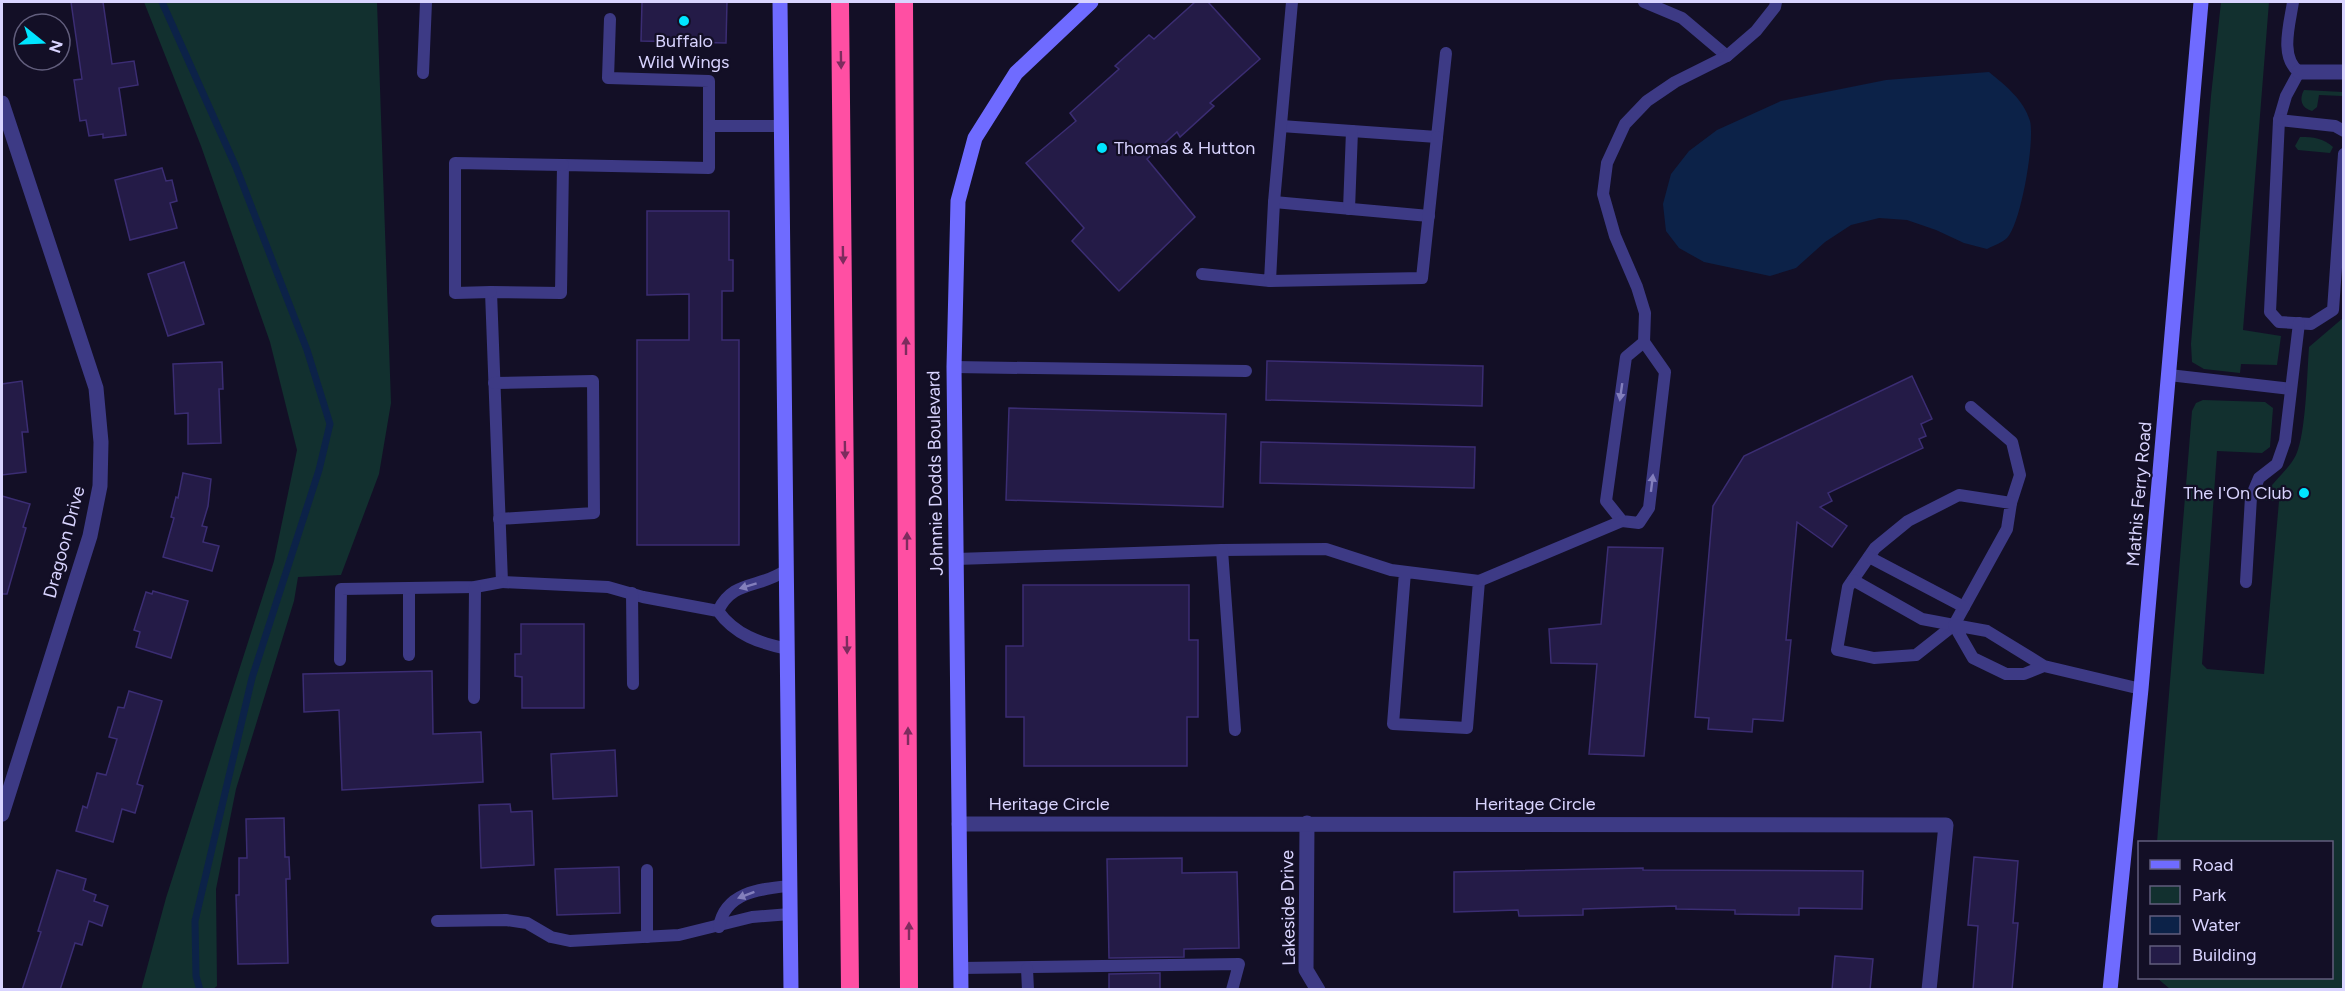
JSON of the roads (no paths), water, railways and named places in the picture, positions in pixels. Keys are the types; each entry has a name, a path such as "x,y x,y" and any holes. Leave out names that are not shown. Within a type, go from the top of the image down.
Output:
{"highway":[{"path":"840,2 850,990"},
{"name":"Johnnie Dodds Boulevard","path":"904,2 909,990"}],"street":[{"path":"780,2 791,990"},
{"name":"Johnnie Dodds Boulevard","path":"961,990 954,367 958,201 975,138 1016,74 1090,2"},
{"name":"Mathis Ferry Road","path":"2110,990 2141,689 2200,2"},
{"path":"2299,72 2343,72"},
{"name":"Dragoon Drive","path":"2,105 96,388 101,442 100,486 90,536 7,778 2,814"},
{"name":"Lakeside Drive","path":"1307,823 1306,970 1318,990"},
{"name":"Heritage Circle","path":"959,824 1946,825 1929,990"}],"lane":[{"path":"423,73 426,2"},
{"path":"1270,281 1274,202 1292,2"},
{"path":"1644,2 1682,18 1727,56"},
{"path":"957,559 1222,550 1326,549 1391,570 1479,581 1622,521 1638,523 1649,508 1665,372 1644,342 1645,313 1637,287 1615,236 1603,194 1607,163 1625,124 1647,101 1675,82 1727,56 1756,31 1775,7 1776,2"},
{"path":"2293,2 2287,52 2291,67 2299,72 2286,96 2279,120 2270,312 2279,322 2311,324 2332,310 2343,154"},
{"path":"563,165 561,292 455,294 455,163 563,165 709,168 709,81 608,78 610,19"},
{"path":"1202,274 1270,281 1422,278 1446,53"},
{"path":"2279,120 2335,126 2343,130"},
{"path":"709,126 782,126"},
{"path":"1281,126 1437,137"},
{"path":"1348,209 1352,131"},
{"path":"1274,202 1429,216"},
{"path":"490,292 502,582"},
{"path":"2246,582 2251,497 2259,478 2277,464 2284,441 2299,324"},
{"path":"1622,521 1606,501 1626,357 1644,342"},
{"path":"954,367 1246,371"},
{"path":"2169,375 2291,389"},
{"path":"494,384 593,381 594,513 500,519"},
{"path":"1971,407 2012,442 2020,475 2011,503 2007,529 1964,607 1954,625 1916,655 1874,658 1837,650 1848,586 1875,548 1908,521 1959,495 2011,503"},
{"path":"1222,550 1235,730"},
{"path":"1869,557 1964,607"},
{"path":"718,611 724,599 734,591 770,580 786,570"},
{"path":"1405,572 1392,724 1467,728 1479,581"},
{"path":"1853,580 1922,619 1987,631 2044,666 2141,689"},
{"path":"340,660 341,589 475,587 502,582 608,587 669,603 718,611 728,626 759,642 787,649"},
{"path":"474,698 475,587"},
{"path":"409,588 409,655"},
{"path":"632,593 633,684"},
{"path":"1954,625 1973,658 2006,674 2024,674 2044,666"},
{"path":"647,870 647,937"},
{"path":"719,927 721,915 738,896 764,888 789,886"},
{"path":"437,921 506,920 527,923 551,937 570,941 679,935 719,927 752,917 790,914"},
{"path":"960,968 1028,969 1239,964 1232,990"},
{"path":"1028,969 1028,990"}],"water":[{"path":"1989,72 2019,100 2027,113 2031,131 2029,163 2022,200 2012,230 2007,238 1998,244 1987,249 1964,243 1907,220 1879,218 1851,225 1825,242 1796,268 1770,276 1704,262 1679,248 1666,231 1663,204 1671,174 1689,151 1717,130 1781,101 1886,80"}],"waterway":[{"path":"162,2 236,167 307,350 330,424 319,470 252,678 195,921 196,976 200,990"}],"place":[{"name":"Buffalo Wild Wings","path":"684,21"},
{"name":"Thomas & Hutton","path":"1102,148"},
{"name":"The I'On Club","path":"2304,493"}]}
